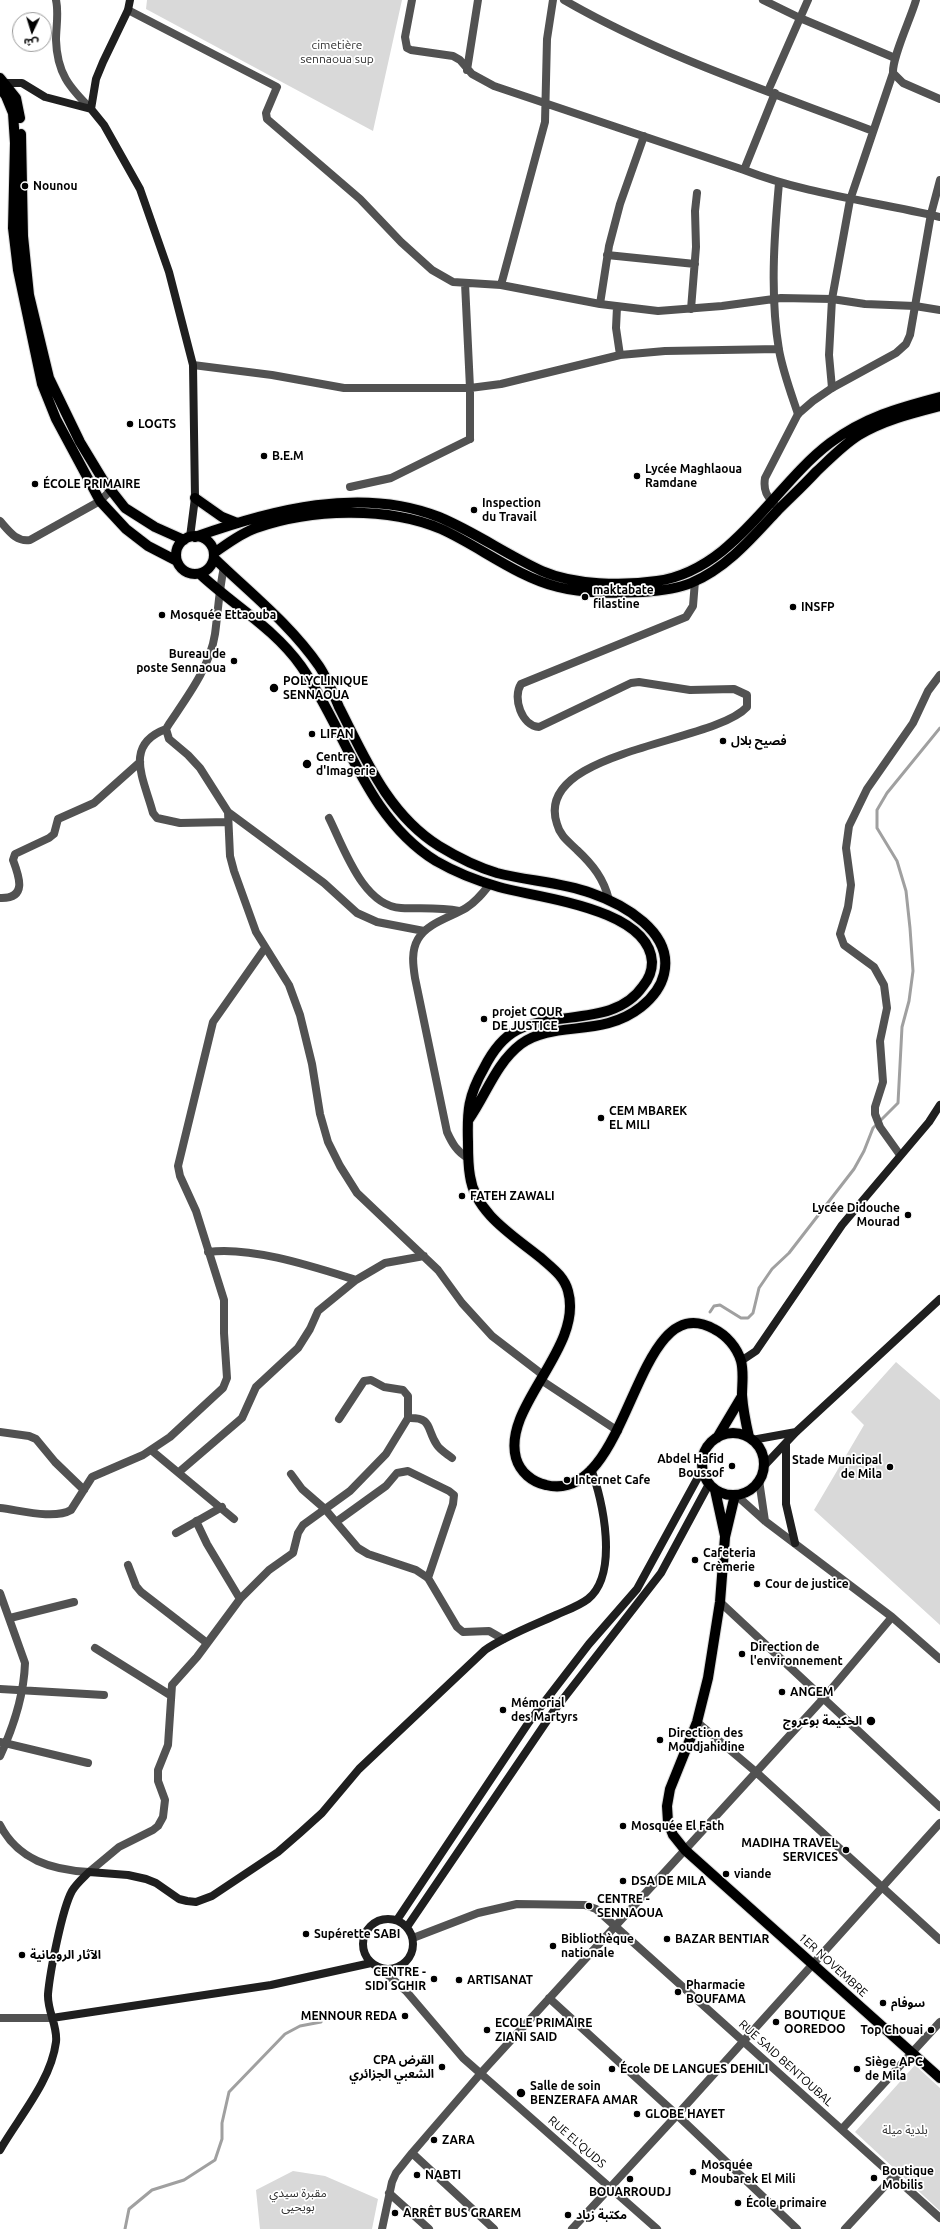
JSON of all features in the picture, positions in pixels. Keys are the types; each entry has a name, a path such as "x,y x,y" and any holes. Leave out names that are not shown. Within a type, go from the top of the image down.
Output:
{"main road":[{"path":"90,110 96,79 128,10 130,0"},
{"path":"2,83 22,83 44,97 90,110 104,125 140,189 169,272 193,365 195,498 190,538"},
{"path":"2,83 16,98 19,114 22,142 23,236 29,295 49,378 80,442 103,480 125,508 140,519 190,538 209,543 214,555 224,567 297,637 320,669 372,773 392,802 413,826 438,845 466,861 494,872 567,887 609,900 635,916 652,930 661,943 665,958 665,972 660,985 648,1001 620,1021 602,1026 546,1034 520,1044 508,1056 492,1078 469,1119"},
{"path":"2,83 13,113 16,143 14,235 18,270 32,345 42,384 56,420 100,501 126,529 148,546 177,561 184,570 189,573 200,574 219,592 280,641 298,662 313,684 370,791 395,825 414,845 437,862 490,884 599,911 624,924 638,934 647,947 652,962 649,977 641,990 620,1006 594,1015 543,1022 518,1029 505,1039 494,1052 474,1087 469,1101 468,1158 473,1190 482,1205 494,1219 564,1280 569,1294 570,1311 568,1328 528,1404 517,1431 515,1447 516,1461 524,1473 536,1482 549,1486 569,1485 577,1481 591,1468 606,1450 618,1430 657,1347 675,1328 690,1324 706,1325 719,1331 730,1342 741,1361 742,1396 750,1439"},
{"path":"200,574 210,566 214,555 246,532 267,525 337,513 376,514 412,519 441,529 531,577 557,587 592,592 644,592 668,589 696,581 715,570 750,541 776,505 828,445 858,424 890,410 940,397"},
{"path":"177,561 177,549 190,538 237,523 334,503 374,502 409,508 440,518 532,566 563,578 589,582 635,583 658,581 682,575 704,564 776,505 838,450 859,435 884,422 940,406"},
{"path":"195,498 222,517 237,523"},
{"path":"741,1361 756,1351 842,1225 929,1122 940,1105"},
{"path":"712,1487 724,1494 735,1495 749,1490 759,1480 764,1466 796,1432 940,1299"},
{"path":"397,1920 543,1704 588,1644 637,1589 702,1470 704,1451 717,1438 742,1396"},
{"path":"750,1439 796,1432"},
{"path":"717,1438 727,1434 738,1434 750,1439 761,1451 764,1466"},
{"path":"786,1443 786,1504 795,1543"},
{"path":"0,2150 43,2078 52,2057 56,2033 48,1995 60,1933 72,1890 89,1872 128,1875 156,1883 179,1899 187,1902 196,1902 212,1896 278,1852 322,1813 359,1769 485,1650 503,1639 589,1599 597,1589 603,1574 605,1559 605,1530 597,1484 591,1468"},
{"path":"702,1470 712,1487 725,1537"},
{"path":"407,1927 530,1744 553,1712 661,1573 712,1487"},
{"path":"725,1537 735,1495"},
{"name":"1ER NOVEMBRE","path":"725,1537 720,1602 708,1678 697,1722 670,1789 667,1806 668,1822 673,1835 685,1850 913,2052 940,2078"},
{"path":"543,1704 553,1712"},
{"path":"520,1736 530,1744"},
{"path":"388,1918 397,1920 407,1927 413,1938 414,1948 409,1958 401,1966 391,1969 380,1968 371,1963 365,1954 362,1944 364,1934 370,1926 378,1920 388,1918"},
{"path":"52,2018 271,1986 371,1963"}],"street":[{"path":"56,0 56,41 60,69 71,90 90,110"},
{"path":"412,0 405,37 407,48 453,56 460,60 467,70 494,86 546,105 644,136 779,183 850,200 931,214 940,217"},
{"path":"467,70 478,0"},
{"path":"502,285 539,148 546,105 545,84 547,39 553,0"},
{"path":"564,0 636,39 675,56 873,132"},
{"path":"763,0 800,18 895,58"},
{"path":"744,170 771,92 808,0"},
{"path":"832,388 829,355 832,299 850,200 893,73 895,58 910,21 916,0"},
{"path":"128,10 277,87 266,113 268,120 360,200 401,242 432,270 453,282 502,285 617,307 658,311 691,309 774,299 832,299 872,304 915,306 940,310"},
{"path":"893,73 903,83 940,99"},
{"path":"600,304 608,255 620,204 644,136"},
{"path":"776,505 766,495 764,487 765,478 798,414 813,401 832,388 901,349 910,335 931,214 940,180"},
{"path":"779,183 776,217 774,299 779,350 798,414"},
{"path":"691,309 695,264 695,211 697,193"},
{"path":"608,255 695,264"},
{"path":"350,487 391,478 470,439 470,388 465,283"},
{"path":"617,307 616,328 620,355"},
{"path":"193,365 272,375 344,388 470,388 501,384 620,355 665,351 779,350"},
{"path":"0,522 20,540 30,540 100,501 111,490"},
{"path":"224,567 219,592 215,635 208,657 188,694 166,729 154,733 143,744 140,762 153,813 157,818 163,821 180,823 228,822"},
{"path":"609,900 603,881 590,863 564,838 556,825 554,810 558,796 576,774 594,764 669,740 710,729 729,720 747,706 748,695 734,689 690,690 639,682 631,683 539,727 532,726 526,722 516,696 517,690 521,684 686,617 693,606 696,581"},
{"path":"900,1155 880,1127 875,1114 875,1107 883,1082 880,1040 887,1008 884,985 874,967 844,945 841,940 840,934 848,907 851,885 847,837 849,826 867,789 913,723 928,691 940,675"},
{"path":"166,729 169,739 188,754 200,768 228,812 317,878 358,913 377,922 424,931"},
{"path":"0,898 8,898 14,895 18,890 20,878 13,860 15,854 49,838 54,834 58,819 94,803 140,762"},
{"path":"228,812 230,856 247,912 265,948 289,985 300,1015 312,1064 320,1114 328,1142 340,1166 357,1193 438,1270 462,1303 492,1336 542,1378 618,1430"},
{"path":"329,818 353,867 368,891 378,900 387,905 400,908 426,908 459,911"},
{"path":"468,1158 461,1154 452,1144 447,1132 415,978 414,950 418,939 424,931 476,900 490,884"},
{"path":"0,1508 54,1515 66,1513 71,1510 92,1477 143,1455 151,1450 170,1436 219,1393 227,1378 224,1332 224,1300 196,1211 180,1176 178,1160 212,1022 265,948"},
{"path":"208,1252 221,1250 242,1252 318,1268 356,1280"},
{"path":"179,1472 242,1418 256,1387 298,1348 310,1329 318,1311 356,1280 385,1263 424,1256"},
{"path":"0,1825 19,1851 31,1859 69,1871 89,1872 119,1847 153,1830 163,1817 165,1800 157,1775 160,1760 168,1745 170,1695 172,1685 177,1677 197,1657 240,1600 270,1570 293,1553 298,1533 303,1525 350,1491 372,1470 397,1438 408,1418 408,1396 403,1390 384,1387 371,1380 364,1381 340,1419"},
{"path":"408,1418 419,1417 426,1422 437,1446 452,1458"},
{"path":"0,1432 29,1436 36,1439 55,1462 84,1490"},
{"path":"151,1450 222,1507 234,1519"},
{"path":"336,1522 386,1486 396,1473 408,1471 449,1491 454,1495 453,1504 428,1578"},
{"path":"291,1474 302,1489 325,1509 358,1548 368,1554 416,1570 428,1578 457,1627 463,1632 489,1631 503,1639"},
{"path":"759,1480 765,1521"},
{"path":"735,1495 765,1521 892,1617 940,1659"},
{"path":"176,1533 222,1507"},
{"path":"196,1521 207,1544 240,1600"},
{"path":"128,1565 136,1586 141,1592 207,1643"},
{"path":"0,1593 3,1607 10,1618 25,1663 21,1691 11,1734 3,1742 0,1756"},
{"path":"10,1618 74,1602"},
{"path":"720,1602 822,1700 940,1807"},
{"path":"382,2229 388,2193 396,2173 412,2152 549,1998 822,1700 892,1617"},
{"path":"95,1648 170,1695"},
{"path":"0,1689 104,1695"},
{"path":"697,1722 756,1772 940,1940"},
{"path":"3,1742 88,1762"},
{"path":"572,2229 678,2115 743,2040 940,1823"},
{"name":"RUE SAID BENTOUBAL","path":"413,1938 478,1913 517,1904 554,1903 585,1905 596,1909 940,2217"},
{"name":"RUE EL'QUDS","path":"380,1968 406,1991 463,2058 657,2229"},
{"path":"549,1998 678,2115 798,2229"},
{"path":"0,2018 52,2018"},
{"path":"842,2129 940,2022"},
{"path":"412,2152 494,2229"},
{"path":"845,2229 894,2176"},
{"path":"388,2193 429,2229"}],"green space":[{"name":"cimetière sennaoua sup","path":"147,0 402,0 373,131 146,9"},
{"name":"Stade Municipal de Mila","path":"896,1362 940,1400 940,1625 814,1510 864,1425 851,1412"},
{"name":"بلدية ميلة","path":"915,2065 940,2088 940,2211 855,2132"},
{"name":"مقبرة سيدي بويحيى","path":"293,2171 325,2176 378,2199 372,2229 260,2229 256,2190"}],"waterway":[{"path":"710,1312 714,1306 720,1305 741,1318 748,1318 753,1313 759,1288 772,1269 789,1253 854,1169 864,1151 873,1128 898,1103 902,1027 909,1001 913,971 910,928 906,891 897,861 877,828 877,810 887,793 940,728"},
{"path":"125,2229 129,2209 152,2190 184,2180 215,2160 222,2139 222,2123 229,2092 285,2034 300,2026 321,2022"}],"place":[{"name":"Nounou","path":"25,186"},
{"name":"LOGTS","path":"130,424"},
{"name":"B.E.M","path":"264,456"},
{"name":"Lycée Maghlaoua Ramdane","path":"637,476"},
{"name":"ÉCOLE PRIMAIRE","path":"35,484"},
{"name":"Inspection du Travail","path":"474,510"},
{"name":"maktabate filastine","path":"585,597"},
{"name":"INSFP","path":"793,607"},
{"name":"Mosquée Ettaouba","path":"162,615"},
{"name":"Bureau de poste Sennaoua","path":"234,661"},
{"name":"POLYCLINIQUE SENNAOUA","path":"274,688"},
{"name":"LIFAN","path":"312,734"},
{"name":"فصيح بلال","path":"723,741"},
{"name":"Centre d'Imagerie","path":"307,764"},
{"name":"projet COUR DE JUSTICE","path":"484,1019"},
{"name":"CEM MBAREK EL MILI","path":"601,1118"},
{"name":"FATEH ZAWALI","path":"462,1196"},
{"name":"Lycée Didouche Mourad","path":"908,1215"},
{"name":"Abdel Hafid Boussof","path":"732,1466"},
{"name":"Stade Municipal de Mila","path":"890,1467"},
{"name":"Internet Cafe","path":"567,1480"},
{"name":"Cafeteria Crèmerie","path":"695,1560"},
{"name":"Cour de justice","path":"757,1584"},
{"name":"Direction de l'environnement","path":"742,1654"},
{"name":"ANGEM","path":"782,1692"},
{"name":"Mémorial des Martyrs","path":"503,1710"},
{"name":"الحكيمة بوعروج","path":"871,1721"},
{"name":"Direction des Moudjahidine","path":"660,1740"},
{"name":"Mosquée El Fath","path":"623,1826"},
{"name":"MADIHA TRAVEL SERVICES","path":"846,1850"},
{"name":"viande","path":"726,1874"},
{"name":"DSA DE MILA","path":"623,1881"},
{"name":"CENTRE - SENNAOUA","path":"589,1906"},
{"name":"Supérette SABI","path":"306,1934"},
{"name":"BAZAR BENTIAR","path":"667,1939"},
{"name":"Bibliothèque nationale","path":"553,1946"},
{"name":"الآثار الرومانية","path":"22,1955"},
{"name":"CENTRE - SIDI SGHIR","path":"434,1979"},
{"name":"ARTISANAT","path":"459,1980"},
{"name":"Pharmacie BOUFAMA","path":"678,1992"},
{"name":"سوفام","path":"883,2003"},
{"name":"MENNOUR REDA","path":"405,2016"},
{"name":"BOUTIQUE OOREDOO","path":"776,2022"},
{"name":"ECOLE PRIMAIRE ZIANI SAID","path":"487,2030"},
{"name":"Top Chouai","path":"931,2030"},
{"name":"CPA القرض الشعبي الجزائري","path":"442,2067"},
{"name":"École DE LANGUES DEHILI","path":"612,2069"},
{"name":"Siège APC de Mila","path":"857,2069"},
{"name":"Salle de soin BENZERAFA AMAR","path":"521,2093"},
{"name":"GLOBE HAYET","path":"637,2114"},
{"name":"ZARA","path":"434,2140"},
{"name":"Mosquée Moubarek El Mili","path":"693,2172"},
{"name":"NABTI","path":"417,2175"},
{"name":"Boutique Mobilis","path":"874,2178"},
{"name":"BOUARROUDJ","path":"630,2179"},
{"name":"École primaire","path":"738,2203"},
{"name":"ARRÊT BUS GRAREM","path":"395,2213"},
{"name":"مكتبة زياد","path":"568,2215"}]}
